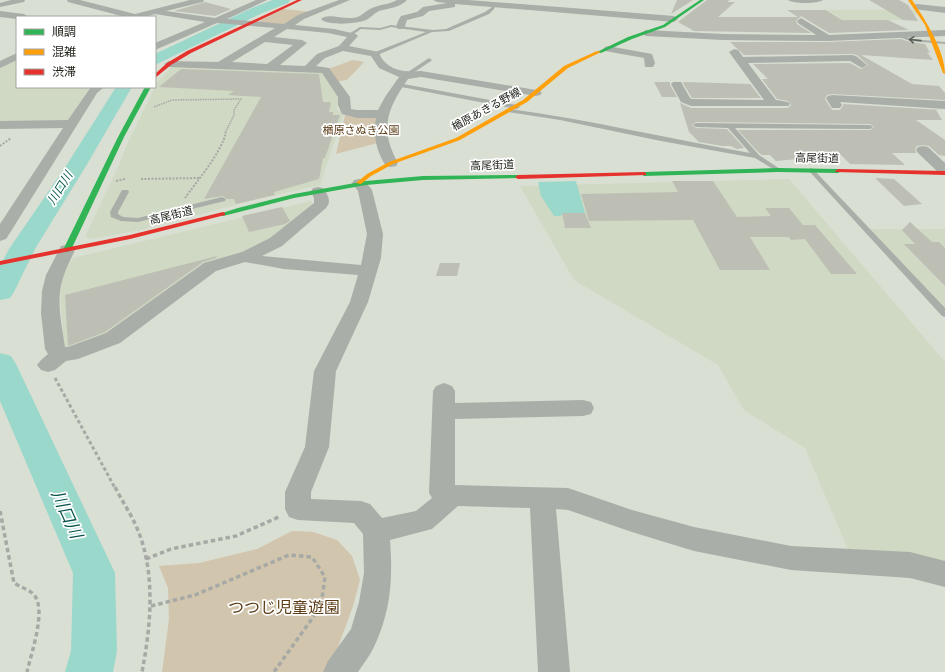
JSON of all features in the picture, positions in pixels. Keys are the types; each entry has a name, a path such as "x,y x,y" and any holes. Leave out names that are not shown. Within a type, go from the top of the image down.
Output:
{"main road":[{"path":"156,76 169,64 189,52 245,23 300,0"},
{"name":"楢原あきる野線","path":"359,183 369,175 391,163 458,139 513,109 536,93 566,67 630,38 664,26 702,0"},
{"path":"910,0 917,7 933,39 944,70"},
{"path":"67,250 121,137 147,88"},
{"name":"高尾街道","path":"0,263 67,250 318,191 359,183 411,180 778,170 945,172"}],"street":[{"path":"0,5 21,0"},
{"path":"71,0 130,16"},
{"path":"138,16 200,0"},
{"path":"156,47 263,0"},
{"path":"220,65 301,17 326,7 395,5 404,0"},
{"path":"437,0 496,2 674,19"},
{"path":"792,0 819,0"},
{"path":"301,17 352,21 364,18 401,24 404,18 420,14 426,9 464,1"},
{"path":"364,18 374,6"},
{"path":"917,7 945,10"},
{"path":"279,9 312,12"},
{"path":"156,12 186,18 285,26 353,36 342,48 321,56 308,69"},
{"path":"0,14 16,16"},
{"path":"808,23 828,38"},
{"path":"646,33 723,37 806,38 896,34 933,39 945,32"},
{"path":"677,84 685,100 691,102 778,104 723,37"},
{"path":"806,38 832,59"},
{"path":"263,39 302,43 270,67"},
{"path":"342,48 375,54 376,59 380,64 405,76 421,74 536,93"},
{"path":"608,48 648,56 649,64"},
{"path":"3,54 16,52"},
{"path":"0,65 16,57"},
{"path":"741,60 852,58 862,65"},
{"path":"169,64 325,70 344,97 346,111 357,114 382,114"},
{"path":"391,163 381,142 382,114 405,76"},
{"path":"0,236 93,91 97,88"},
{"path":"836,105 832,98 945,105"},
{"path":"0,125 72,124"},
{"path":"923,150 945,172"},
{"path":"339,672 362,639 373,608 378,573 376,531 361,512 298,509 298,492 317,447 325,371 360,302 372,258 375,234 365,190 359,183"},
{"path":"67,250 57,270 51,291 55,349 54,360 109,340 210,267 248,256 276,242 321,206 322,198 318,191"},
{"path":"248,256 251,259 284,264 368,271"},
{"path":"583,408 444,401 442,493 453,495 568,499 632,521 694,539 790,558 910,565 945,574"},
{"path":"376,531 423,521 453,495"},
{"path":"542,497 554,672"}],"lane":[{"path":"349,35 360,28 380,29 401,24 433,30 446,30 487,13 493,8 496,2"},
{"path":"375,54 433,30"},
{"path":"933,39 945,43"},
{"path":"405,76 429,60"},
{"path":"398,86 661,139 756,156"},
{"path":"696,125 870,127"},
{"path":"730,126 756,156 778,170"},
{"path":"811,170 867,228 945,314"},
{"path":"125,192 114,212 114,215 121,219 129,220 147,218 222,199"}],"path":[{"path":"151,107 172,100 241,99 234,110 234,115 226,129 224,139 180,207 187,223"},
{"path":"141,179 199,178"},
{"path":"54,360 137,528 146,559 150,582 151,606 146,653 142,672"},
{"path":"146,559 171,549 236,536 298,509"},
{"path":"0,511 14,583 20,588 34,594 39,602 36,635 27,672"},
{"path":"151,606 195,595 289,555 312,557 325,577 321,606 274,672"}],"shaded area":[{"path":"828,10 915,10 917,15 913,15 915,20 843,20"},
{"path":"16,59 16,88 97,88 72,124 0,125 0,67"},
{"path":"175,64 325,70 333,82 339,100 336,110 344,113 320,185 250,201 141,230 91,239 85,237 119,165 128,142 155,88 156,88 158,81"},
{"path":"789,179 945,362 945,574 853,561 805,448 744,410 718,365 574,280 520,186"},
{"path":"311,201 314,206 278,238 211,266 108,337 64,350 60,292 63,274 73,258"},
{"path":"868,229 945,229 945,314"}],"green space":[{"path":"283,9 312,12 285,26 256,23"},
{"path":"353,60 364,62 347,80 333,82 325,70"},
{"name":"楢原さぬき公園","path":"346,111 382,114 381,142 336,154"},
{"name":"つつじ児童遊園","path":"292,531 313,532 337,540 352,556 360,580 353,606 337,650 327,672 162,672 169,619 168,588 159,566 199,563 257,549"}],"water":[{"path":"576,181 585,213 562,213 561,216 554,216 541,196 538,182"}],"building":[{"path":"677,0 693,0 671,14"},
{"path":"707,0 730,0 727,2 735,2 718,17 798,17 787,10 826,10 842,20 888,20 909,30 829,33 801,16 796,21 797,24 811,33 694,31 678,22"},
{"path":"869,0 899,0 908,5 918,21 903,20"},
{"path":"205,2 231,9 215,16 174,11"},
{"path":"901,39 925,44 930,53 927,52 933,60 861,55 912,84 939,86 945,93 945,100 832,94 827,95 825,99 832,110 840,110 843,104 942,110 936,110 942,120 916,120 945,140 945,156 939,155 929,146 923,145 917,146 915,149 916,153 892,153 905,165 850,164 841,155 776,161 770,155 762,155 758,152 738,130 870,130 874,127 870,124 696,122 692,125 696,128 727,129 744,148 737,149 731,146 699,142 689,132 680,103 691,108 788,108 791,105 788,101 777,99 762,79 768,79 753,64 850,63 861,69 868,65 857,55 852,54 744,55 730,42 827,42"},
{"path":"181,69 319,74 323,102 331,102 329,112 333,112 333,115 340,115 325,158 323,158 319,179 274,192 275,195 236,204 234,199 227,199 223,196 204,199 261,97 228,95 234,91 159,87"},
{"path":"654,82 670,82 670,85 677,97 662,97"},
{"path":"683,83 750,84 761,98 692,98"},
{"path":"875,178 894,179 922,204 904,206"},
{"path":"672,181 713,181 737,217 771,216 765,208 789,208 803,225 815,225 857,274 831,274 805,239 791,240 789,237 750,237 770,270 720,270 693,220 589,221 581,194 678,192"},
{"path":"282,207 290,221 285,224 249,232 242,216"},
{"path":"562,213 585,213 591,228 565,228"},
{"path":"910,222 932,242 939,242 945,248 945,286 904,244 915,244 902,230"},
{"path":"217,256 216,258 203,262 105,332 68,346 65,295"},
{"path":"440,263 460,263 457,276 436,276"}],"waterway":[{"name":"川口川","path":"156,60 256,11 284,0"},
{"name":"川口川","path":"0,292 22,249 76,166 123,88"},
{"name":"川口川","path":"0,364 94,573 94,651 89,672"}],"traffic: fast":[{"path":"599,52 630,38 664,26 702,0"},
{"path":"67,250 121,137 147,88"},
{"path":"644,174 778,170 838,171"},
{"path":"223,214 294,196 366,183 423,178 518,177"}],"traffic: slow":[{"path":"910,0 927,25 945,73"},
{"path":"359,183 369,175 391,163 458,139 525,101 566,67 599,52"}],"traffic: jam":[{"path":"156,76 169,64 189,52 300,0"},
{"path":"838,171 945,173"},
{"path":"518,177 644,174"},
{"path":"0,263 130,237 223,214"}]}
